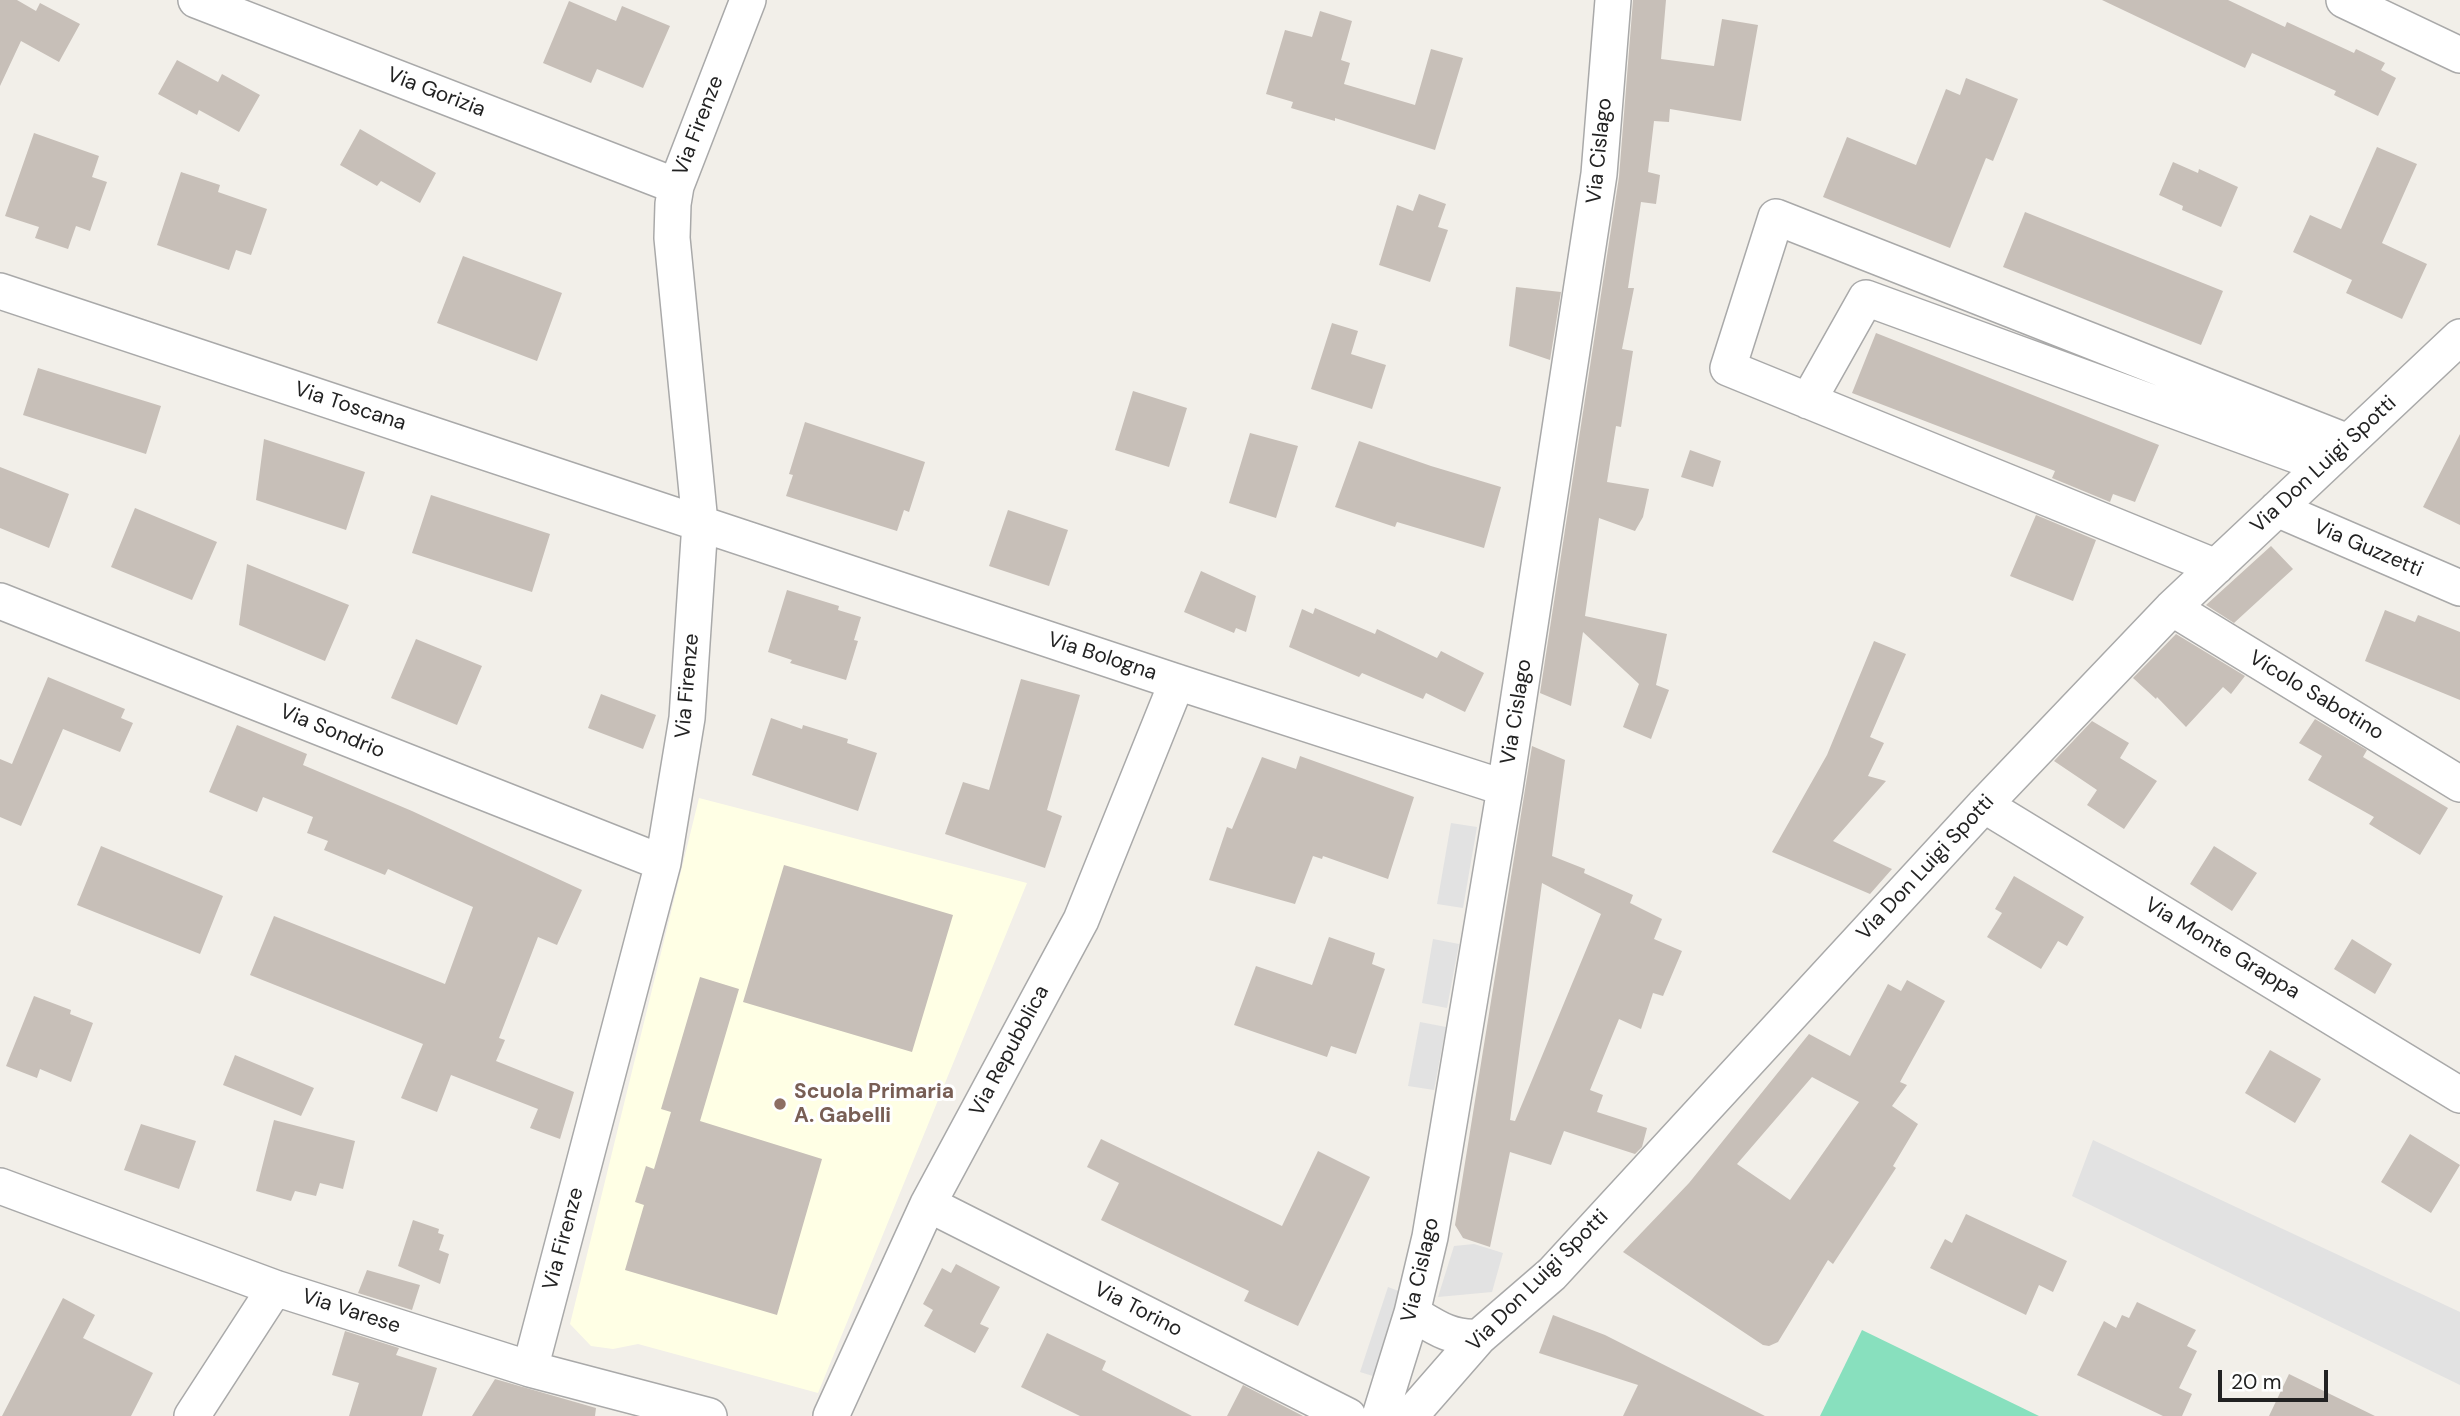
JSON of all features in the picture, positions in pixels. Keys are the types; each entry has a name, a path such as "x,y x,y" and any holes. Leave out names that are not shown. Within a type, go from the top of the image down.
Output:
{"street":[{"name":"Via Gorizia","path":"196,0 676,186"},
{"name":"Via Firenze","path":"530,1369 663,863 687,718 700,523 672,238 673,204 676,186 748,0"},
{"name":"Via Cislago","path":"1380,1416 1412,1313 1435,1212 1505,788 1600,174 1613,0"},
{"path":"2344,0 2460,55"},
{"path":"2216,567 1728,368 1776,217 2348,442"},
{"name":"Via Toscana","path":"0,292 700,523"},
{"path":"1808,401 1866,298 2323,465"},
{"name":"Via Don Luigi Spotti","path":"1410,1416 1479,1337 1552,1274 1984,805 2172,608 2460,337"},
{"name":"Via Guzzetti","path":"2277,509 2460,588"},
{"name":"Via Bologna","path":"700,523 1505,788"},
{"name":"Via Sondrio","path":"0,601 663,863"},
{"name":"Vicolo Sabotino","path":"2172,608 2460,784"},
{"name":"Via Repubblica","path":"831,1416 928,1204 1081,920 1178,682"},
{"name":"Via Monte Grappa","path":"1984,805 2460,1095"},
{"name":"Via Varese","path":"0,1186 275,1288 530,1369 709,1416"},
{"name":"Via Torino","path":"928,1204 1348,1416"},
{"path":"192,1416 275,1288"},
{"path":"1412,1313 1448,1334 1462,1339 1479,1337"}],"shaded area":[{"name":"Scuola Primaria A. Gabelli","path":"699,798 1027,883 818,1393 638,1344 613,1349 591,1346 570,1324"},
{"path":"1451,823 1477,827 1463,908 1437,904"},
{"path":"1433,939 1459,944 1447,1008 1422,1003"},
{"path":"1420,1022 1446,1027 1434,1090 1408,1086"},
{"path":"2093,1140 2460,1312 2460,1385 2072,1196"},
{"path":"1474,1244 1503,1253 1492,1292 1438,1297 1454,1246"},
{"path":"1388,1287 1404,1293 1376,1377 1360,1372"}],"green space":[{"path":"1862,1330 2039,1416 1820,1416"}],"building":[{"path":"0,0 17,0 36,11 40,3 80,24 59,62 21,41 0,86"},
{"path":"1633,0 1666,0 1661,59 1714,66 1722,19 1758,25 1741,121 1670,109 1669,122 1654,121 1648,172 1660,175 1656,204 1641,202 1628,288 1634,288 1622,349 1633,351 1621,427 1616,426 1607,482 1649,489 1643,517 1635,531 1599,518 1585,616 1667,634 1656,685 1669,690 1651,739 1623,727 1639,684 1583,632 1571,706 1540,693 1619,177"},
{"path":"2102,0 2228,0 2285,27 2287,22 2354,53 2356,49 2385,63 2381,70 2396,78 2378,116 2334,95 2336,91 2252,53 2245,68"},
{"path":"569,1 616,21 622,6 670,26 643,88 597,69 591,83 543,63"},
{"path":"1320,11 1352,21 1341,60 1350,63 1344,84 1415,105 1431,49 1463,58 1435,150 1335,118 1335,121 1291,108 1293,102 1266,94 1285,30 1312,37"},
{"path":"177,60 218,82 222,74 260,95 239,132 199,110 197,115 158,94"},
{"path":"1966,78 2018,99 1993,161 1986,158 1950,248 1823,197 1847,137 1916,165 1946,89 1960,95"},
{"path":"360,129 436,173 420,203 381,181 377,186 340,165"},
{"path":"34,133 99,156 92,177 107,182 90,231 76,226 68,249 35,238 39,227 5,216"},
{"path":"2377,147 2417,164 2382,243 2427,264 2402,319 2346,293 2352,280 2293,252 2310,215 2341,229"},
{"path":"2173,162 2198,173 2199,169 2238,187 2221,227 2182,210 2183,206 2159,195"},
{"path":"181,172 220,185 218,192 267,209 251,255 236,250 229,270 157,245"},
{"path":"1419,194 1446,204 1438,227 1448,230 1430,282 1379,265 1397,205 1413,211"},
{"path":"2025,212 2223,291 2201,345 2003,267"},
{"path":"463,256 562,293 537,361 437,323"},
{"path":"1516,287 1561,292 1550,360 1509,346"},
{"path":"1332,323 1358,331 1351,354 1386,365 1372,409 1311,389"},
{"path":"1876,333 2159,445 2135,502 2113,494 2110,502 2052,478 2055,471 1852,393"},
{"path":"38,368 161,406 146,454 23,415"},
{"path":"1133,391 1187,408 1169,467 1115,450"},
{"path":"805,422 925,462 909,512 904,510 897,531 786,496 793,475 789,474"},
{"path":"1250,433 1298,446 1276,518 1229,503"},
{"path":"2460,434 2460,525 2423,507"},
{"path":"264,439 365,472 346,530 256,500"},
{"path":"1359,441 1501,487 1484,548 1397,522 1395,527 1335,507"},
{"path":"1690,450 1721,461 1713,487 1681,477"},
{"path":"0,467 69,494 49,548 0,528"},
{"path":"431,495 550,534 532,592 412,553"},
{"path":"135,508 217,542 192,600 111,567"},
{"path":"1008,510 1068,530 1049,586 989,566"},
{"path":"2036,515 2096,540 2073,601 2010,576"},
{"path":"2271,546 2293,569 2234,623 2206,605"},
{"path":"247,564 349,605 325,661 239,625"},
{"path":"1201,571 1256,596 1246,632 1236,628 1234,633 1184,612"},
{"path":"787,590 839,606 838,610 861,617 854,640 858,641 846,680 790,663 792,660 768,652"},
{"path":"1315,608 1375,634 1377,629 1437,658 1441,651 1484,673 1465,712 1426,693 1423,699 1362,673 1359,677 1289,647 1302,609 1313,614"},
{"path":"2385,610 2415,622 2418,615 2460,632 2460,700 2365,661"},
{"path":"2176,634 2245,676 2231,694 2223,687 2186,727 2157,697 2156,699 2133,678"},
{"path":"416,639 482,666 457,725 391,698"},
{"path":"1874,641 1906,654 1870,737 1884,743 1868,776 1886,781 1833,841 1892,869 1870,894 1772,852 1827,755"},
{"path":"48,677 125,709 121,718 133,723 120,752 63,729 21,826 0,817 0,759 12,764"},
{"path":"1021,679 1080,695 1047,810 1062,816 1045,868 945,834 963,782 989,790"},
{"path":"601,694 656,715 643,749 588,728"},
{"path":"771,718 802,729 803,725 848,739 847,743 877,753 858,811 752,775"},
{"path":"2315,719 2367,750 2363,757 2448,808 2420,855 2369,824 2374,817 2308,780 2322,756 2299,743"},
{"path":"2092,721 2129,743 2120,758 2157,781 2124,829 2087,805 2097,790 2054,761"},
{"path":"237,725 307,754 303,765 412,811 582,890 557,945 538,937 499,1038 505,1040 496,1061 574,1092 560,1139 530,1128 538,1109 451,1075 437,1112 401,1098 423,1044 250,975 274,916 445,984 473,907 388,869 385,875 324,850 328,841 307,833 313,817 263,797 257,812 209,792"},
{"path":"1532,746 1565,760 1552,856 1585,869 1584,873 1633,895 1630,903 1662,919 1654,939 1682,951 1663,996 1653,993 1641,1029 1619,1019 1590,1090 1603,1095 1597,1112 1647,1128 1642,1147 1635,1154 1564,1131 1551,1165 1510,1152 1490,1247 1463,1238 1455,1225","holes":["1542,883 1601,914 1515,1121 1510,1120"]},
{"path":"1300,756 1414,797 1388,879 1323,856 1322,859 1313,856 1295,904 1209,880 1227,827 1232,829 1262,757 1296,769"},
{"path":"101,846 223,896 200,954 77,905"},
{"path":"2214,846 2257,873 2232,911 2190,884"},
{"path":"784,865 953,915 912,1052 743,1002"},
{"path":"2014,876 2084,917 2067,946 2058,941 2041,969 1987,937 2002,913 1995,909"},
{"path":"1329,937 1375,953 1372,964 1385,969 1356,1054 1331,1046 1327,1057 1234,1025 1256,966 1312,985"},
{"path":"2352,939 2392,964 2375,994 2334,969"},
{"path":"700,977 739,989 700,1121 822,1159 777,1315 625,1270 644,1205 635,1202 646,1166 654,1169 671,1112 661,1109"},
{"path":"1907,980 1945,1001 1900,1082 1907,1085 1892,1106 1918,1124 1893,1166 1896,1168 1833,1264 1828,1260 1778,1342 1769,1346 1763,1345 1623,1252 1689,1183 1809,1034 1850,1056 1888,984 1901,991","holes":["1812,1077 1859,1102 1790,1200 1737,1164"]},
{"path":"34,996 71,1010 70,1014 93,1023 71,1082 40,1069 37,1078 6,1066"},
{"path":"2270,1050 2321,1079 2295,1123 2245,1093"},
{"path":"235,1055 314,1088 301,1116 223,1085"},
{"path":"274,1120 355,1141 343,1189 320,1183 316,1196 295,1191 291,1201 256,1191"},
{"path":"141,1124 196,1141 179,1189 124,1170"},
{"path":"2410,1134 2460,1165 2431,1213 2381,1182"},
{"path":"1101,1139 1282,1226 1318,1151 1370,1177 1298,1326 1244,1301 1249,1291 1101,1220 1119,1183 1087,1167"},
{"path":"1966,1214 2067,1261 2053,1292 2039,1285 2026,1315 1930,1268 1945,1239 1952,1243"},
{"path":"413,1220 439,1229 438,1233 444,1235 439,1250 449,1254 440,1284 398,1266"},
{"path":"956,1264 1000,1287 980,1324 989,1328 975,1353 924,1326 933,1310 923,1304 942,1268 951,1273"},
{"path":"367,1270 420,1285 412,1310 358,1293"},
{"path":"63,1298 95,1315 83,1338 153,1373 131,1416 2,1416"},
{"path":"2137,1302 2196,1330 2187,1346 2197,1351 2179,1388 2192,1394 2182,1416 2163,1416 2077,1375 2104,1321 2116,1328 2122,1315 2129,1318"},
{"path":"1553,1315 1605,1335 1765,1416 1623,1416 1638,1385 1539,1353"},
{"path":"345,1331 399,1348 396,1355 437,1368 422,1416 349,1416 359,1383 332,1375"},
{"path":"1047,1333 1106,1361 1102,1370 1192,1416 1080,1416 1021,1387"},
{"path":"2289,1374 2375,1416 2269,1416"},
{"path":"495,1379 596,1408 595,1416 472,1416"},
{"path":"1243,1385 1303,1416 1227,1416"}],"place":[{"name":"Scuola Primaria A. Gabelli","path":"780,1104"}]}
